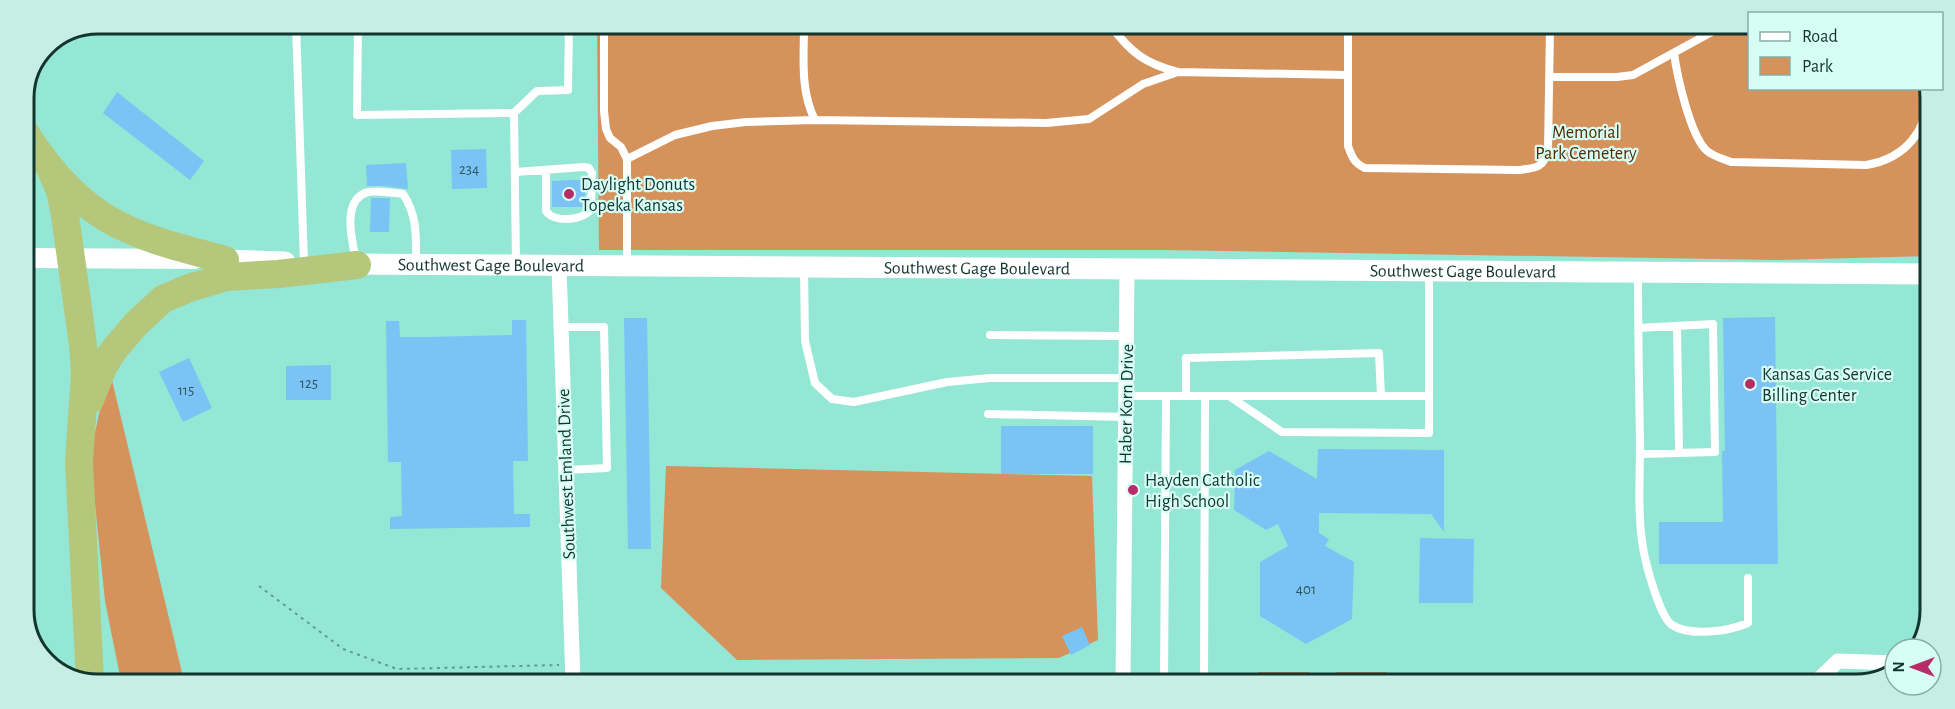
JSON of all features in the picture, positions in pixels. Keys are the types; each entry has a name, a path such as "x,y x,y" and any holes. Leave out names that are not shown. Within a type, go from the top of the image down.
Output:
{"highway":[{"path":"34,146 68,189 117,225 158,241 225,260"},
{"path":"51,170 60,191 72,259 86,375 79,462 90,674"},
{"path":"80,440 90,400 103,367 136,324 163,299 189,288 226,277 357,265"},
{"path":"84,543 109,674"}],"main road":[{"name":"Southwest Gage Boulevard","path":"225,260 357,265 1920,274"}],"street":[{"name":"Southwest Gage Boulevard","path":"34,258 225,260"},
{"name":"Southwest Emland Drive","path":"560,266 573,674"},
{"name":"Haber Korn Drive","path":"1123,674 1127,269"},
{"path":"1825,674 1838,662 1883,663"}],"lane":[{"path":"296,34 304,263"},
{"path":"358,34 357,115 514,112 537,91 568,90 569,34"},
{"path":"604,34 606,129 610,138 621,147 627,159 627,266"},
{"path":"804,34 806,100 815,120"},
{"path":"1117,34 1138,56 1157,67 1178,72 1348,75"},
{"path":"1348,34 1348,146 1357,164 1365,168 1519,170 1533,168 1546,160 1550,34"},
{"path":"1549,76 1632,75 1707,34"},
{"path":"1674,53 1680,89 1698,137 1706,150 1731,162 1866,165 1897,155 1910,143 1920,127"},
{"path":"627,159 675,135 712,126 746,122 815,120 1046,123 1089,119 1143,84 1178,72"},
{"path":"514,112 516,266"},
{"path":"515,172 546,170 589,168 592,172 591,210 588,214 582,218 550,216 546,211 546,170"},
{"path":"357,265 351,212 356,201 366,193 404,194 416,224 416,265"},
{"path":"804,267 805,341 815,383 832,399 854,402 946,382 990,378 1127,378"},
{"path":"1229,396 1282,432 1429,433 1428,271"},
{"path":"1638,272 1640,502 1644,553 1663,612 1671,625 1686,630 1703,632 1736,628 1748,623 1748,578"},
{"path":"1638,328 1713,324 1715,452 1679,451 1640,454"},
{"path":"562,327 604,327 607,468 566,470"},
{"path":"1677,327 1679,451"},
{"path":"990,335 1127,336"},
{"path":"1186,396 1186,358 1378,354 1381,396"},
{"path":"1127,396 1429,396"},
{"path":"1164,674 1166,396"},
{"path":"1204,674 1205,396"},
{"path":"988,414 1127,417"}],"path":[{"path":"259,586 343,649 397,669 573,664"}],"green space":[{"name":"Memorial Park Cemetery","path":"597,34 1748,34 1748,90 1920,90 1920,94 1920,256 1777,260 1164,250 599,250"},
{"path":"111,376 182,674 120,674 105,601 90,456 99,414"},
{"path":"666,466 1092,476 1098,640 1059,658 737,660 661,588"},
{"path":"1258,672 1309,672 1309,674 1258,674"},
{"path":"1336,672 1387,672 1387,674 1336,674"}],"building":[{"path":"117,92 204,161 190,180 103,113"},
{"path":"486,149 487,188 452,189 451,150"},
{"path":"406,163 408,189 367,186 366,165"},
{"name":"Daylight Donuts Topeka Kansas","path":"585,180 585,207 552,207 552,181"},
{"path":"371,198 390,198 389,232 370,232"},
{"name":"Kansas Gas Service Billing Center","path":"1775,317 1778,564 1659,564 1659,522 1723,522 1722,451 1725,451 1723,318"},
{"path":"624,318 647,318 651,549 628,549"},
{"path":"512,320 526,320 528,461 513,461 514,514 530,514 530,527 390,529 390,517 402,516 401,462 388,462 386,321 399,321 400,337 429,337 512,335"},
{"path":"189,358 212,408 183,422 159,372"},
{"path":"331,365 331,400 286,400 286,366"},
{"path":"1001,426 1093,426 1093,474 1001,474"},
{"path":"1318,449 1444,450 1444,532 1431,514 1319,513 1319,533 1329,539 1325,546 1354,562 1352,619 1306,644 1260,616 1260,562 1288,546 1278,524 1266,530 1234,510 1235,470 1269,451 1317,479"},
{"path":"1420,538 1474,539 1473,603 1419,603"},
{"path":"1082,627 1090,645 1071,655 1062,636"}],"place":[{"name":"Daylight Donuts Topeka Kansas","path":"569,194"},
{"name":"Kansas Gas Service Billing Center","path":"1750,384"},
{"name":"Hayden Catholic High School","path":"1133,490"}]}
